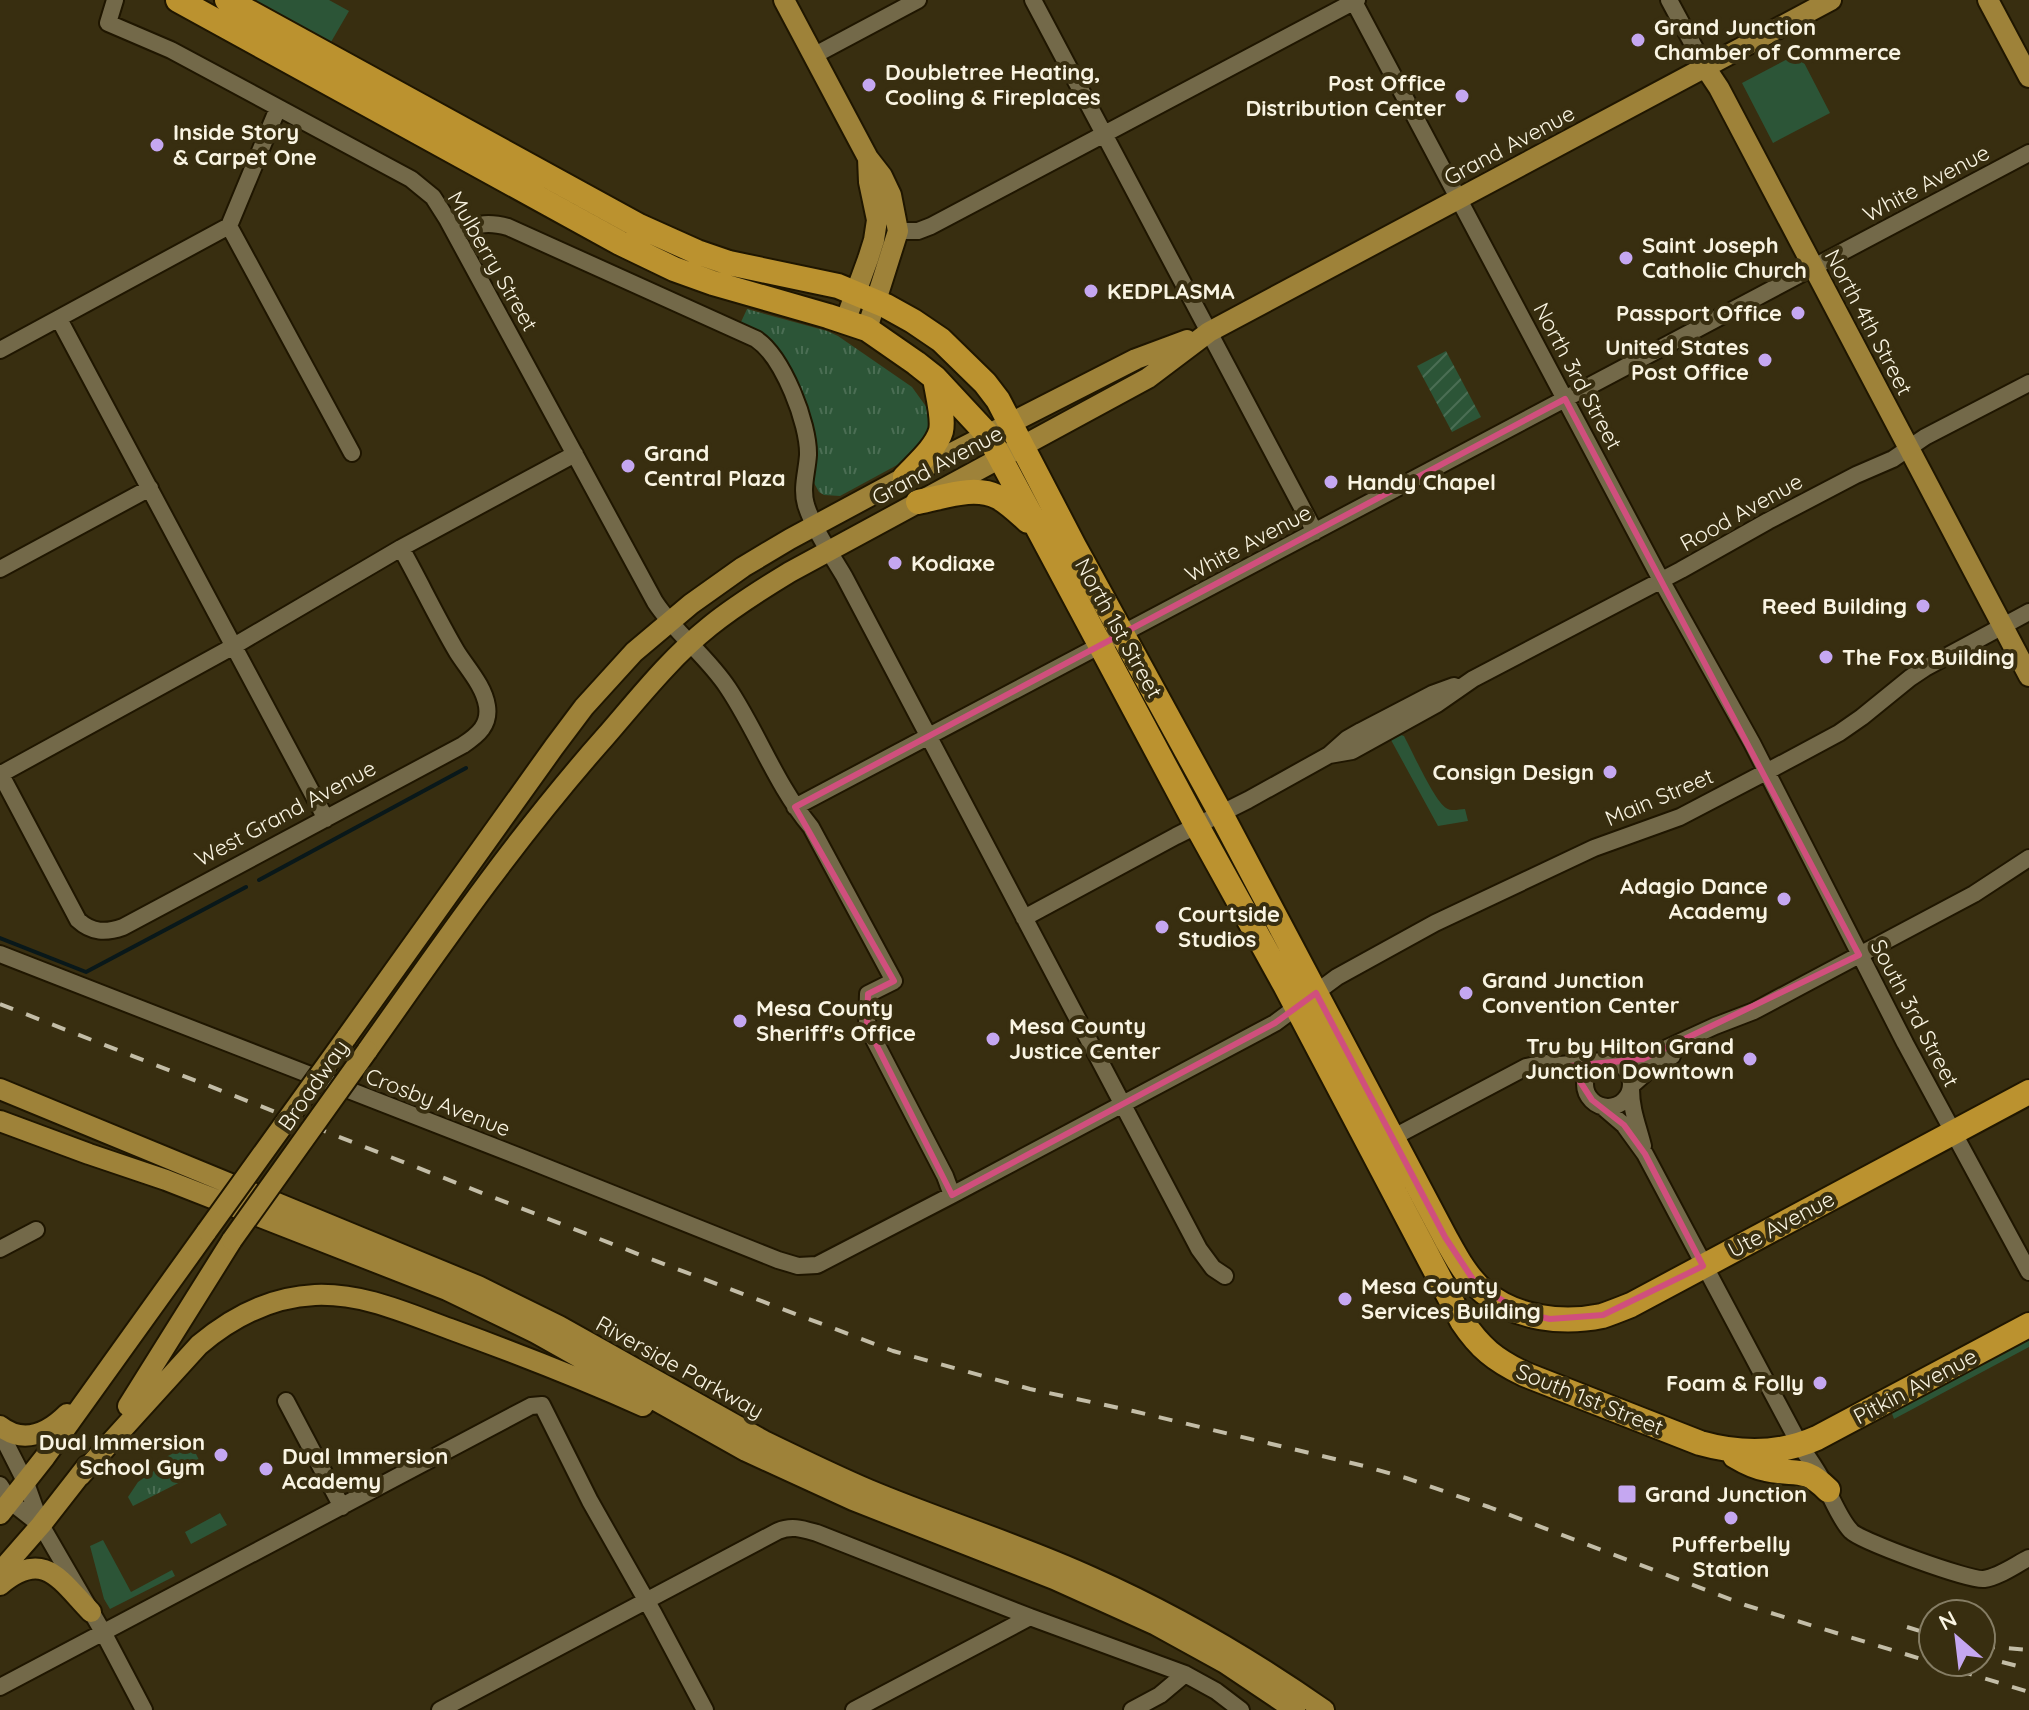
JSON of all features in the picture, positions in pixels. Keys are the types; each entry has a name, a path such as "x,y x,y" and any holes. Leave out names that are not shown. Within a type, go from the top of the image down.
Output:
{"highway":[{"name":"North 1st Street","path":"178,0 620,243 674,269 713,283 856,326 935,378 988,435 1011,452 1123,634 1221,814 1307,1000"},
{"name":"North 1st Street","path":"227,0 639,226 729,263 838,286 913,321 941,340 998,400 1010,423 1011,452 1039,530 1197,826 1307,1000"},
{"path":"905,477 940,433 935,378"},
{"path":"918,502 985,492 1006,502 1039,530"},
{"path":"1307,1000 1392,1138"},
{"name":"South 1st Street","path":"1307,1000 1462,1321 1485,1351 1524,1374 1700,1443 1745,1452 1800,1445"},
{"name":"Ute Avenue","path":"1392,1138 1462,1266 1485,1293 1523,1313 1550,1319 1578,1319 1603,1315 1631,1305 2029,1092"},
{"name":"Pitkin Avenue","path":"1800,1445 2029,1325"},
{"path":"1722,1449 1764,1469 1804,1473 1828,1490"}],"main road":[{"path":"784,0 891,195 898,231 856,326"},
{"name":"Grand Avenue","path":"1010,423 1136,359 1209,332 1831,0"},
{"path":"1988,0 2029,77"},
{"name":"North 4th Street","path":"1705,67 1719,88 2029,676"},
{"path":"866,298 877,220 869,182 868,158"},
{"name":"Grand Avenue","path":"690,645 761,589 1148,378 1209,332"},
{"path":"668,622 743,567 1010,423"},
{"name":"Broadway","path":"4,1500 26,1483 577,717 609,679 668,622"},
{"name":"Broadway","path":"0,1572 80,1476 130,1403 232,1240 461,919 573,773 690,645"},
{"name":"Riverside Parkway","path":"0,1089 491,1292 804,1460 871,1491 1088,1575 1171,1614 1237,1652 1324,1710"},
{"name":"Riverside Parkway","path":"0,1121 166,1180 447,1290 536,1333 746,1451 853,1500 1092,1595 1156,1625 1225,1663 1295,1710"},
{"path":"80,1476 174,1370 214,1333 250,1311 295,1297 316,1295 343,1296 385,1305 536,1360 746,1451"},
{"path":"0,1426 22,1436 50,1430 108,1370"},
{"path":"0,1585 27,1568 43,1569 61,1581 91,1612"}],"street":[{"name":"Mulberry Street","path":"115,0 108,23 171,50 411,179 424,188 442,210 655,602 668,622 726,685 795,807 811,827 894,981 868,994 867,1026 952,1195"},
{"path":"813,56 918,0"},
{"path":"1033,0 1315,532"},
{"name":"North 4th Street","path":"1669,0 1705,67"},
{"path":"898,231 918,231 931,226 1355,1"},
{"name":"North 3rd Street","path":"1355,1 1661,580 1767,772"},
{"path":"0,350 229,226 278,108"},
{"name":"White Avenue","path":"795,807 2029,153"},
{"path":"456,235 473,225 508,227 760,341 770,352 796,398 807,440 805,502 815,526 1199,1249 1213,1268 1225,1276"},
{"path":"229,226 352,453"},
{"path":"59,319 326,819"},
{"name":"Rood Avenue","path":"1024,918 1329,755 1352,751 1437,704 1473,679 1777,516 1893,459 1925,437 2029,383"},
{"path":"0,774 234,646 401,548 575,454"},
{"path":"0,569 150,488"},
{"name":"West Grand Avenue","path":"0,774 73,911 84,926 100,932 123,927 473,738 481,732 487,716 487,704 401,548"},
{"name":"Main Street","path":"817,1265 1275,1023 1337,977 1467,907 1609,841 1680,817 1767,772 1839,733 1910,678 2029,612"},
{"name":"South 3rd Street","path":"1767,772 1859,955 2029,1272"},
{"path":"1392,1138 1519,1070 1538,1064 1634,1062 1654,1055 1677,1042 1754,1011 1974,894 2029,858"},
{"name":"Crosby Avenue","path":"0,954 778,1260 798,1266 817,1265"},
{"path":"1603,1107 1620,1104 1649,1070 1681,1050 1694,1037"},
{"path":"1586,1092 1587,1074 1594,1066 1609,1061 1627,1070 1631,1077 1634,1119 1645,1154"},
{"path":"1560,1065 1575,1077 1592,1100 1624,1125 1645,1154 1800,1445 1849,1530 1973,1579 1993,1577 2029,1558"},
{"path":"0,1249 36,1230"},
{"path":"286,1401 342,1507"},
{"path":"0,1687 531,1406 542,1405 590,1501 705,1710"},
{"path":"0,1432 26,1483 41,1525 144,1710"},
{"path":"4,1500 41,1525"},
{"path":"440,1710 786,1528 794,1527 817,1533 1185,1674 1216,1691 1241,1710"},
{"path":"854,1710 1030,1617"},
{"path":"1132,1710 1160,1695 1185,1674"}],"highlighted area":[{"path":"1565,399 1859,955 1643,1059 1570,1066 1592,1100 1624,1125 1645,1154 1703,1266 1603,1315 1550,1319 1523,1313 1476,1284 1445,1237 1316,993 1275,1023 952,1195 867,1026 868,994 894,981 795,807"}],"green space":[{"path":"254,0 329,0 349,11 331,42"},
{"path":"1799,53 1830,113 1773,143 1742,83"},
{"path":"747,309 838,336 912,387 930,412 932,429 910,458 840,496 819,492 814,483 813,422 802,390 776,345 761,332 741,322"},
{"path":"1446,351 1481,417 1452,432 1417,366"},
{"path":"1401,735 1441,803 1451,810 1465,809 1468,821 1438,826 1391,740"},
{"path":"2029,1338 2029,1347 1894,1419 1891,1411"},
{"path":"191,1444 204,1470 133,1506 128,1497 138,1482 157,1469 166,1457"},
{"path":"220,1513 227,1525 191,1544 185,1532"},
{"path":"103,1540 131,1592 172,1570 175,1576 110,1609 104,1599 90,1546"}],"waterway":[{"path":"259,880 466,768"},
{"path":"0,938 86,972 246,887"}],"railway":[{"path":"0,1004 893,1351 1030,1389 1406,1478 1745,1605 2029,1692"},
{"path":"1907,1627 1917,1630"},
{"path":"1997,1647 2029,1650"},
{"path":"2002,1662 2029,1669"}],"place":[{"name":"Grand Junction Chamber of Commerce","path":"1638,40"},
{"name":"Doubletree Heating, Cooling & Fireplaces","path":"869,85"},
{"name":"Post Office Distribution Center","path":"1462,96"},
{"name":"Inside Story & Carpet One","path":"157,145"},
{"name":"Saint Joseph Catholic Church","path":"1626,258"},
{"name":"KEDPLASMA","path":"1091,291"},
{"name":"Passport Office","path":"1798,313"},
{"name":"United States Post Office","path":"1765,360"},
{"name":"Grand Central Plaza","path":"628,466"},
{"name":"Handy Chapel","path":"1331,482"},
{"name":"Kodiaxe","path":"895,563"},
{"name":"Reed Building","path":"1923,606"},
{"name":"The Fox Building","path":"1826,657"},
{"name":"Consign Design","path":"1610,772"},
{"name":"Adagio Dance Academy","path":"1784,899"},
{"name":"Courtside Studios","path":"1162,927"},
{"name":"Grand Junction Convention Center","path":"1466,993"},
{"name":"Mesa County Sheriff's Office","path":"740,1021"},
{"name":"Mesa County Justice Center","path":"993,1039"},
{"name":"Tru by Hilton Grand Junction Downtown","path":"1750,1059"},
{"name":"Mesa County Services Building","path":"1345,1299"},
{"name":"Foam & Folly","path":"1820,1383"},
{"name":"Dual Immersion School Gym","path":"221,1455"},
{"name":"Dual Immersion Academy","path":"266,1469"},
{"name":"Grand Junction","path":"1627,1494"},
{"name":"Pufferbelly Station","path":"1731,1518"}]}
